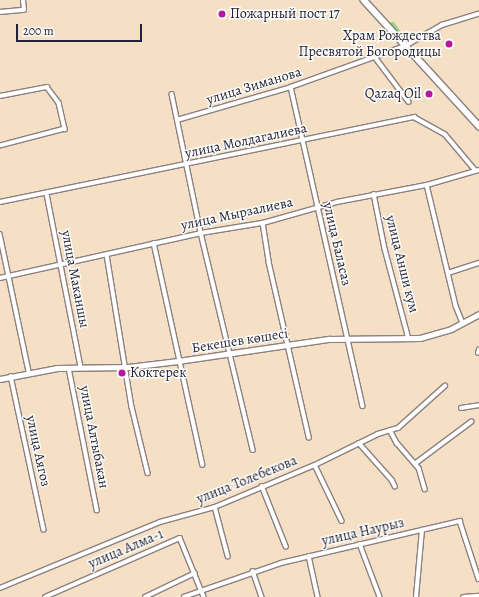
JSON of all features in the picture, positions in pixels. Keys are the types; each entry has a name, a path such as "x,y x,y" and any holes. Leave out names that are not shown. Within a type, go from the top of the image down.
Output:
{"main road":[{"path":"364,0 404,46 476,120 479,126"},
{"name":"Бекешев көшесі","path":"0,379 29,372 69,368 128,367 231,355 288,344 348,338 409,339 440,333 479,314"},
{"path":"463,597 479,596"}],"street":[{"path":"0,12 24,10 23,0"},
{"name":"улица Зиманова","path":"177,120 290,87 404,46 442,25 479,14"},
{"path":"375,57 409,102"},
{"name":"улица Баласаз","path":"290,87 303,140 316,207 363,406"},
{"path":"0,96 47,88 59,103 65,129 0,146"},
{"path":"172,94 201,233 253,450"},
{"name":"улица Молдагалиева","path":"0,202 47,194 414,117 445,134 477,170"},
{"name":"улица Мырзалиева","path":"0,278 61,263 107,255 154,243 263,222 316,207 427,184 477,170"},
{"path":"427,184 448,272 463,323"},
{"name":"улица Маканшы","path":"47,194 81,368"},
{"name":"улица Анши кум","path":"374,194 385,249 409,339"},
{"path":"263,222 309,437"},
{"path":"0,234 29,372"},
{"path":"154,243 178,361 202,465"},
{"path":"107,255 128,367 132,407 148,473"},
{"path":"448,272 479,263"},
{"name":"улица Алтыбакан","path":"69,368 97,510"},
{"name":"улица Аягоз","path":"12,376 44,530"},
{"name":"улица Толебекова","path":"0,588 160,522 215,507 315,465 359,442 398,428 445,386"},
{"path":"461,408 479,405"},
{"path":"416,463 471,422"},
{"path":"390,430 396,442 416,463 425,489"},
{"path":"359,442 388,474 395,486"},
{"path":"315,465 342,521"},
{"path":"262,486 286,546"},
{"path":"215,507 228,556"},
{"name":"улица Наурыз","path":"184,597 253,571 309,556 460,521 479,579"},
{"name":"улица Наурыз","path":"416,597 422,530"},
{"name":"улица Алма-1","path":"45,597 180,538 204,597"},
{"path":"360,544 380,597"},
{"name":"улица Наурыз","path":"309,556 318,597"},
{"path":"253,571 262,597"},
{"path":"145,597 195,574"}],"green space":[{"path":"389,22 394,22 408,43 407,42"}],"place":[{"name":"Пожарный пост 17","path":"222,14"},
{"name":"Храм Рождества Пресвятой Богородицы","path":"449,44"},
{"name":"Qazaq Oil","path":"429,94"},
{"name":"Коктерек","path":"122,373"}]}
